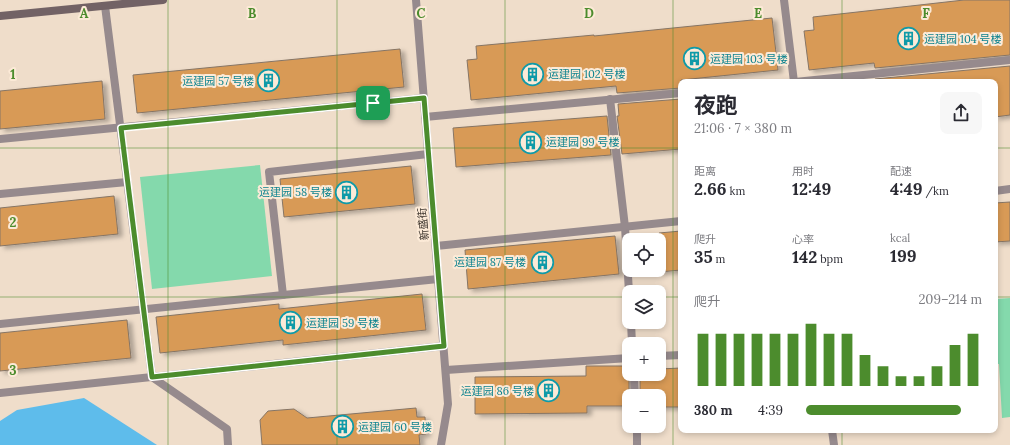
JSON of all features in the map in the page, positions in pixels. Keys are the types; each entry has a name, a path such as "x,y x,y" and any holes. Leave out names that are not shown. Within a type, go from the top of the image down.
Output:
{"main road":[{"path":"0,16 163,0"}],"street":[{"name":"新盛街","path":"416,0 448,404 441,445"},
{"path":"784,0 795,79"},
{"path":"106,6 152,377 226,428 228,445"},
{"path":"824,79 1010,60"},
{"path":"425,117 678,93"},
{"path":"0,139 424,98"},
{"path":"610,99 625,227 629,285"},
{"path":"283,295 269,172 428,154"},
{"path":"0,194 127,182"},
{"path":"998,191 1010,189"},
{"path":"436,246 678,221"},
{"path":"0,324 438,279"},
{"path":"0,393 444,346"},
{"path":"666,356 678,355"},
{"path":"446,370 622,358"},
{"path":"636,433 637,445"},
{"path":"832,433 834,445"}],"green space":[{"path":"260,165 272,276 152,289 140,177"},
{"path":"1010,298 1010,417 1002,418 998,364 998,299"}],"water":[{"path":"84,398 157,445 0,445 0,421 17,410"}],"building":[{"name":"运建园 104 号楼","path":"964,0 1010,0 1010,55 875,68 874,63 809,70 804,31 814,30 813,17"},
{"path":"772,18 778,70 678,79 678,88 617,93 616,86 471,100 467,60 477,59 476,46"},
{"name":"运建园 57 号楼","path":"400,49 404,87 137,113 133,75"},
{"path":"1010,66 1010,115 998,117 998,79 875,79"},
{"path":"102,81 105,119 0,129 0,91"},
{"path":"678,99 678,149 622,154 617,116 619,116 618,104"},
{"name":"运建园 99 号楼","path":"607,116 611,155 456,167 453,128"},
{"name":"运建园 58 号楼","path":"411,166 415,204 284,217 280,179"},
{"path":"114,196 118,234 0,246 0,208"},
{"path":"1010,202 1010,241 998,242 998,203"},
{"path":"678,231 678,270 666,271 666,233 659,233"},
{"name":"运建园 87 号楼","path":"615,236 619,274 468,289 465,250"},
{"name":"运建园 59 号楼","path":"422,294 426,330 283,345 283,340 160,353 156,317 279,304 279,309"},
{"path":"127,320 131,358 0,371 0,333"},
{"name":"运建园 86 号楼","path":"586,366 622,366 622,381 629,381 629,389 622,389 622,406 587,406 587,413 475,414 475,377 586,376"},
{"path":"678,368 678,407 666,407 666,389 640,389 640,381 666,381 666,369"},
{"name":"运建园 60 号楼","path":"416,408 417,417 425,417 426,434 419,435 420,445 262,445 260,420 268,411 294,409 307,418"}],"place":[{"name":"运建园 104 号楼","path":"908,39"},
{"name":"运建园 103 号楼","path":"695,59"},
{"name":"运建园 102 号楼","path":"533,74"},
{"name":"运建园 57 号楼","path":"269,81"},
{"name":"运建园 99 号楼","path":"530,142"},
{"name":"运建园 58 号楼","path":"347,192"},
{"name":"运建园 87 号楼","path":"542,262"},
{"name":"运建园 59 号楼","path":"291,323"},
{"name":"运建园 86 号楼","path":"549,391"},
{"name":"运建园 60 号楼","path":"343,427"}],"route":[{"path":"424,98 444,346 152,377 121,128 373,103 424,98"}]}
